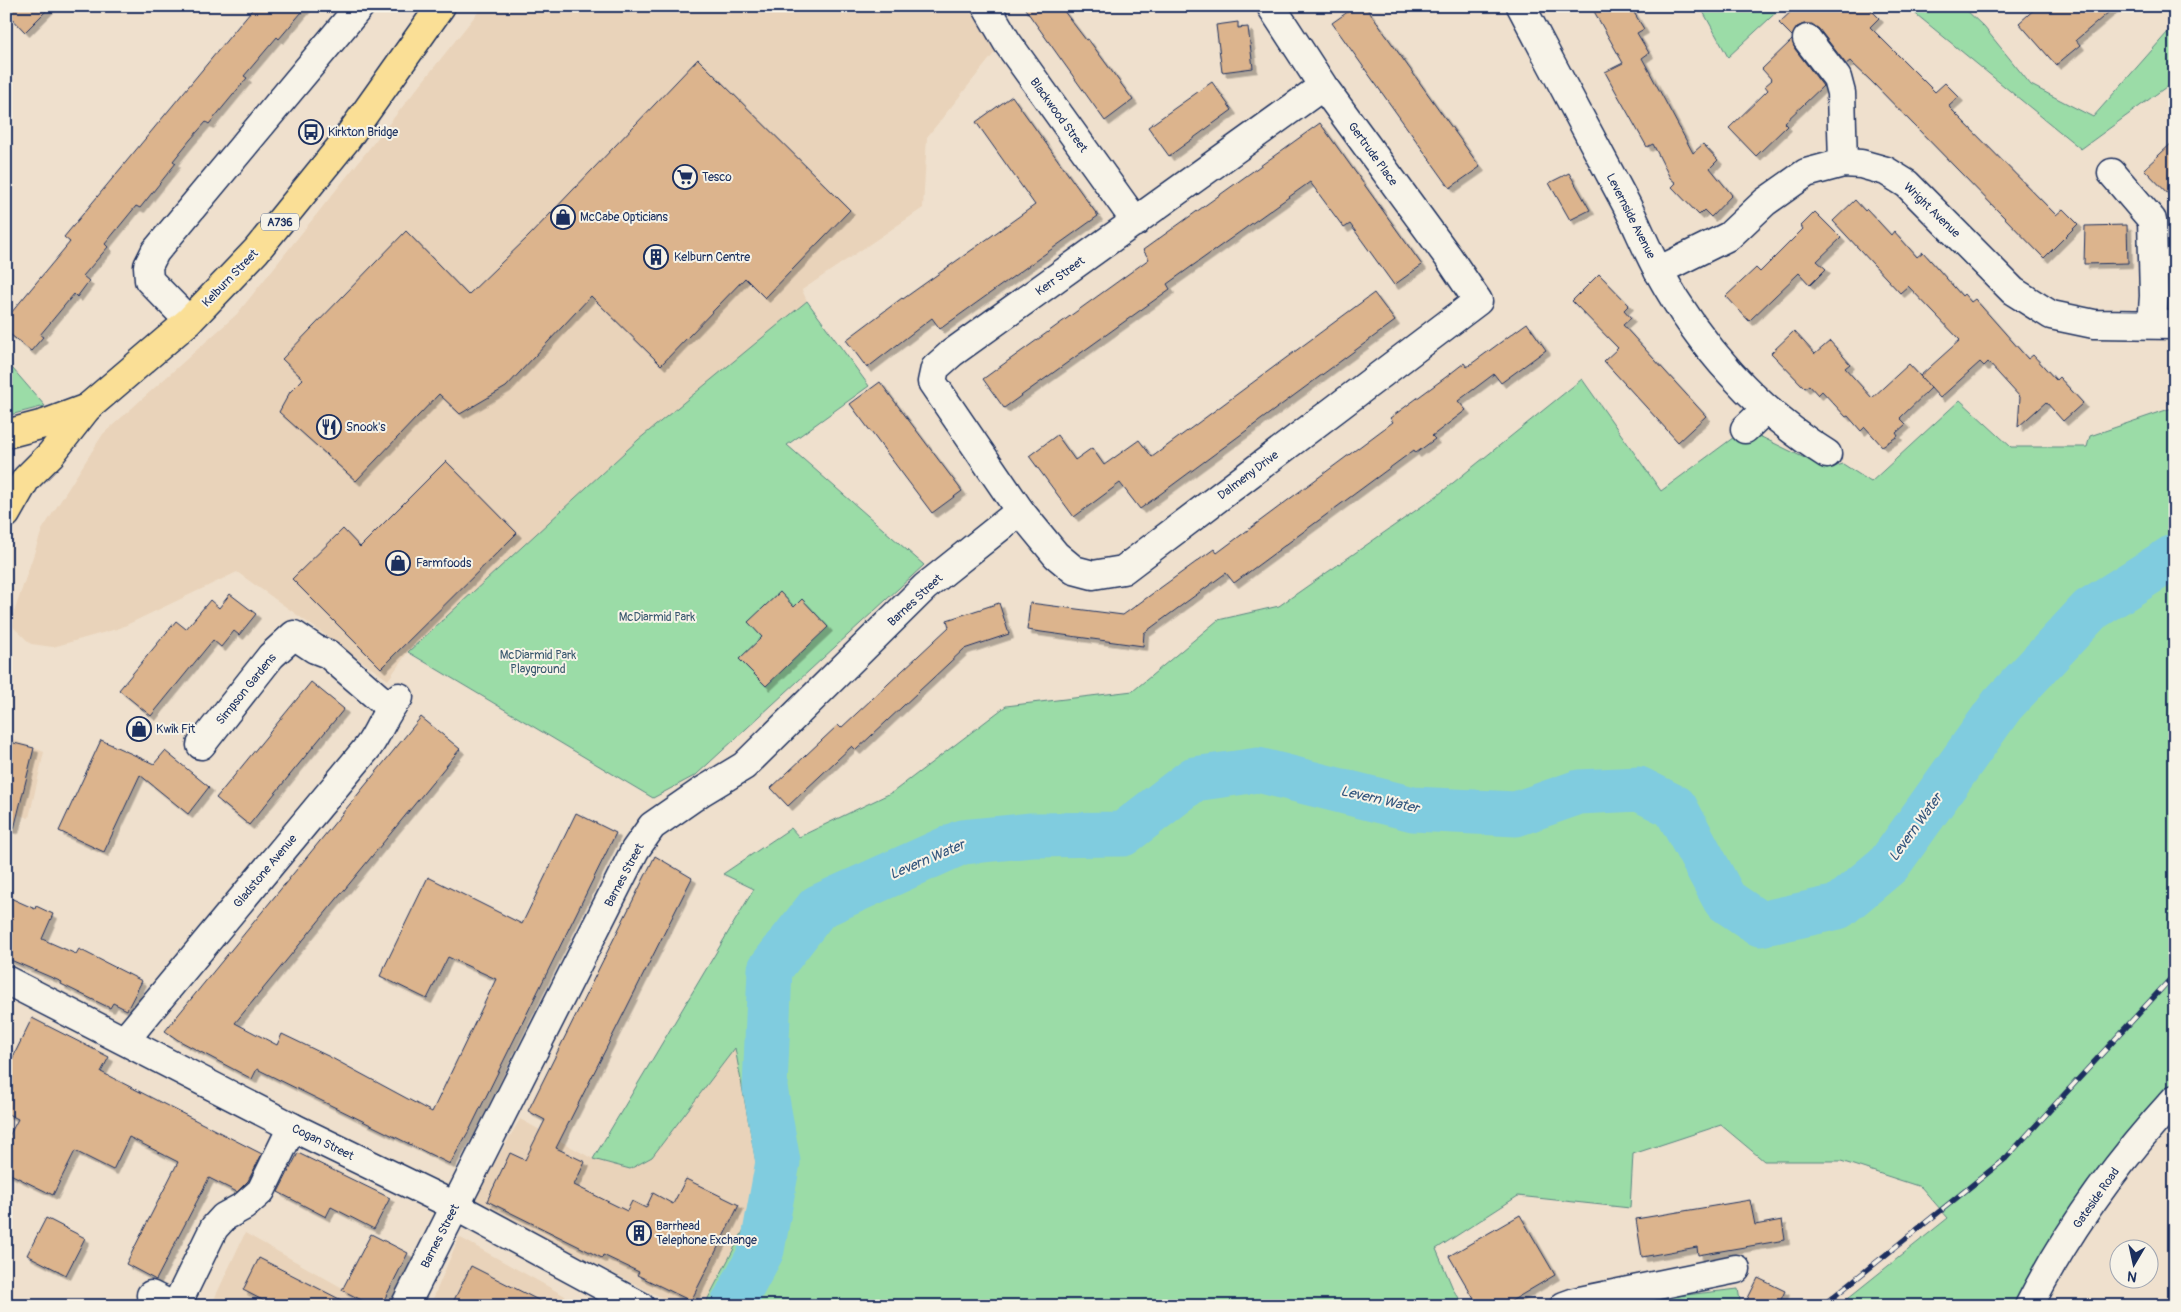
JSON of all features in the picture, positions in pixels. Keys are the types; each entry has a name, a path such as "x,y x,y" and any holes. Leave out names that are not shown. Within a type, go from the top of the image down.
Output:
{"main road":[{"name":"Kelburn Street","path":"6,514 26,479 51,454 87,408 189,322 256,251 329,162 433,9"},
{"name":"Kelburn Street","path":"6,434 44,424 87,408"}],"street":[{"path":"189,322 149,280 148,266 155,252 360,6"},
{"name":"Blackwood Street","path":"986,6 1007,42 1136,222"},
{"name":"Gertrude Place","path":"1271,6 1324,86 1478,301"},
{"name":"Levernside Avenue","path":"1521,6 1638,227 1658,271 1706,346 1766,409 1800,437 1826,454"},
{"path":"1807,39 1837,78 1841,93 1843,163"},
{"name":"Kerr Street","path":"1020,511 932,382 935,368 952,353 1324,86"},
{"name":"Wright Avenue","path":"1658,271 1729,236 1765,202 1806,173 1843,163 1861,164 1886,171 1907,184 2013,291 2051,315 2094,324 2164,324 2154,296 2152,220 2112,173"},
{"name":"Dalmeny Drive","path":"1020,511 1056,555 1074,570 1093,575 1122,570 1478,301"},
{"path":"1745,429 1766,409"},
{"name":"Barnes Street","path":"405,1306 635,850 652,826 701,792 744,766 925,588 1020,511"},
{"name":"Simpson Gardens","path":"201,745 271,656 294,635 315,649 328,654 394,702"},
{"name":"Gladstone Avenue","path":"125,1040 368,747 394,702"},
{"name":"Cogan Street","path":"6,980 292,1127 455,1206 640,1306"},
{"name":"Gateside Road","path":"2028,1306 2055,1259 2092,1202 2143,1134 2175,1099"},
{"path":"167,1302 214,1228 224,1217 244,1206 262,1191 292,1127"},
{"path":"1564,1306 1575,1302 1736,1269"}],"shaded area":[{"path":"483,6 967,6 996,51 927,137 923,208 802,290 807,301 408,652 388,680 237,572 120,628 53,647 31,644 10,624 42,530 103,434 237,314"},
{"path":"6,737 44,752 29,818 6,811"},
{"path":"735,1047 762,1195 704,1306 678,1306 477,1204 477,1193 520,1119 593,1159 630,1169 652,1157"},
{"path":"245,1233 371,1304 374,1306 211,1306"},
{"path":"459,1237 583,1306 430,1306"}],"green space":[{"path":"1700,6 1783,6 1728,57"},
{"path":"1906,6 1962,6 1984,27 2031,85 2093,117 2175,24 2175,98 2166,87 2081,149"},
{"name":"McDiarmid Park","path":"807,301 869,386 787,445 924,565 696,775 653,798 408,652 638,440"},
{"path":"6,361 45,406 6,416"},
{"path":"1582,379 1661,491 1745,429 1827,469 1843,464 1871,482 1960,400 2011,447 2087,447 2090,436 2175,407 2175,1085 2116,1146 2019,1306 1838,1306 1948,1218 1921,1187 1841,1161 1764,1161 1721,1125 1633,1154 1630,1208 1518,1196 1436,1249 1454,1291 1465,1306 704,1306 762,1195 735,1048 652,1157 630,1169 593,1159 754,889 723,874 791,828 799,837 893,792 1006,706 1133,691 1218,620 1279,606 1438,495"},
{"path":"1738,1289 1741,1306 1650,1306 1651,1299"}],"building":[{"path":"6,6 51,6 25,32 6,12"},
{"path":"255,6 307,6 279,39 277,37 244,76 247,78 209,124 206,122 190,140 173,161 176,163 140,208 136,206 105,244 108,247 83,276 89,281 77,297 74,294 40,335 43,337 31,351 6,331 6,319 70,242 64,237"},
{"path":"1023,6 1060,6 1086,40 1088,39 1133,100 1105,121"},
{"path":"1356,6 1365,6 1480,167 1450,188 1332,23"},
{"path":"1591,6 1630,6 1644,29 1637,33 1649,53 1642,58 1693,153 1703,144 1718,160 1710,168 1732,195 1711,217 1704,210 1699,215 1672,187 1676,183 1670,178 1653,144 1647,147 1605,72 1623,63"},
{"path":"1797,6 1867,6 1879,18 1870,27 1935,92 1945,83 1959,97 1949,106 1950,108 2056,215 2063,209 2078,224 2044,258 1871,81 1850,61 1846,64 1819,29 1812,24 1804,24 1797,27 1792,36 1779,23"},
{"path":"2038,6 2116,6 2076,40 2080,45 2056,65 2019,23"},
{"path":"1238,22 1238,28 1248,27 1253,68 1222,72 1216,25"},
{"path":"1792,40 1795,49 1823,86 1784,123 1787,126 1756,156 1729,128 1768,90 1765,86 1772,80 1762,69"},
{"name":"Kelburn Centre","path":"698,59 850,210 765,298 745,278 661,365 591,296 506,387 460,414 439,394 356,481 279,412 290,392 303,379 282,359 406,231 468,295 529,236"},
{"path":"1212,82 1232,110 1169,156 1148,127"},
{"path":"1012,96 1098,216 940,329 932,318 867,368 846,340 902,298 1035,205 976,122"},
{"path":"1320,123 1422,265 1394,285 1350,224 1344,228 1310,182 1167,284 1170,289 1004,408 983,379 1149,259 1143,250"},
{"path":"2175,140 2175,201 2144,169"},
{"path":"1569,173 1590,210 1570,220 1549,183"},
{"path":"1855,200 1865,211 1867,209 1891,235 1894,231 1917,257 1923,252 1962,296 1964,294 1971,302 1975,299 2028,359 2033,355 2056,380 2059,377 2083,403 2063,421 2046,402 2018,427 2020,397 1988,362 1984,366 1980,362 1940,398 1920,376 1960,340 1908,286 1900,293 1833,221"},
{"path":"1815,212 1841,238 1817,261 1826,269 1810,285 1799,273 1749,321 1726,296 1756,268 1760,272 1803,229 1801,226"},
{"path":"2127,225 2128,263 2084,264 2085,226"},
{"path":"1599,274 1629,305 1624,310 1631,318 1623,325 1706,416 1678,442 1604,361 1618,348 1572,301"},
{"path":"1374,293 1395,321 1140,509 1120,483 1074,517 1029,456 1057,435 1075,460 1092,448 1104,465 1139,440 1152,457"},
{"path":"1527,323 1546,350 1501,383 1494,374 1458,401 1466,410 1432,436 1435,439 1416,453 1414,450 1234,583 1226,573 1144,633 1143,646 1027,630 1030,603 1123,615 1214,549 1217,553 1393,422 1390,418 1464,363 1467,367"},
{"path":"1794,331 1815,354 1830,341 1850,364 1845,368 1872,398 1909,364 1931,388 1900,418 1906,424 1896,433 1898,436 1882,446 1865,427 1861,431 1822,391 1818,395 1809,385 1805,388 1771,353"},
{"path":"880,382 962,491 932,513 850,404"},
{"name":"Farmfoods","path":"446,461 517,533 381,668 292,579 343,529 360,547"},
{"path":"780,592 794,607 802,599 828,627 766,686 739,659 762,637 748,622"},
{"path":"230,594 256,614 239,635 234,631 221,647 213,640 151,716 119,690 176,621 186,629 210,600 219,608"},
{"path":"999,603 1009,634 964,649 856,750 852,746 788,806 771,788 838,725 841,728 949,627 947,620"},
{"path":"311,682 344,709 249,825 216,798"},
{"path":"421,717 460,749 235,1023 277,1045 282,1034 330,1057 432,1112 496,979 448,957 427,999 380,976 428,877 522,924 576,813 616,833 471,1127 450,1164 257,1069 252,1079 178,1040 165,1031"},
{"path":"101,740 154,764 165,751 209,787 188,814 140,775 104,852 59,831"},
{"path":"6,741 34,748 14,829 6,828"},
{"path":"655,856 692,878 556,1148 585,1162 574,1185 627,1211 632,1201 646,1208 653,1193 673,1204 686,1179 739,1205 691,1301 637,1275 639,1272 603,1255 602,1258 487,1201 510,1153 525,1160 545,1120 528,1111"},
{"path":"6,896 35,909 36,906 53,914 42,939 76,954 79,949 142,981 127,1010 113,1003 110,1008 61,984 62,982 6,958"},
{"path":"32,1018 109,1057 101,1072 262,1154 248,1181 237,1192 209,1178 156,1280 126,1264 178,1162 129,1137 113,1170 75,1151 53,1195 6,1172 6,1142 18,1119 6,1113 6,1056 12,1059"},
{"path":"298,1153 390,1198 374,1229 331,1207 326,1217 278,1192"},
{"path":"1750,1200 1755,1225 1782,1220 1785,1240 1698,1255 1697,1247 1642,1257 1636,1219"},
{"path":"1520,1215 1555,1275 1503,1306 1478,1306 1449,1256"},
{"path":"46,1218 85,1238 66,1275 27,1255"},
{"path":"371,1234 408,1253 381,1306 373,1306 342,1290"},
{"path":"259,1258 353,1306 274,1306 243,1290"},
{"path":"471,1266 550,1306 451,1306"},
{"path":"1758,1278 1785,1291 1778,1306 1744,1306"}],"waterway":[{"name":"Levern Water","path":"732,1306 762,1250 778,1162 765,1088 770,969 818,907 962,842 1032,835 1123,834 1194,779 1258,770 1413,809 1516,814 1579,792 1639,789 1675,807 1725,900 1760,924 1838,907 1889,864 2002,705 2090,610 2175,556"}],"railway":[{"path":"1822,1306 2006,1158 2175,974"}],"place":[{"name":"Kirkton Bridge","path":"311,132"},
{"name":"Tesco","path":"685,177"},
{"name":"McCabe Opticians","path":"563,217"},
{"name":"Kelburn Centre","path":"656,257"},
{"name":"Snook's","path":"329,427"},
{"name":"Farmfoods","path":"398,563"},
{"name":"Kwik Fit","path":"139,729"},
{"name":"Barrhead Telephone Exchange","path":"639,1233"}],"park label":[{"name":"McDiarmid Park Playground","path":"538,662"}]}
